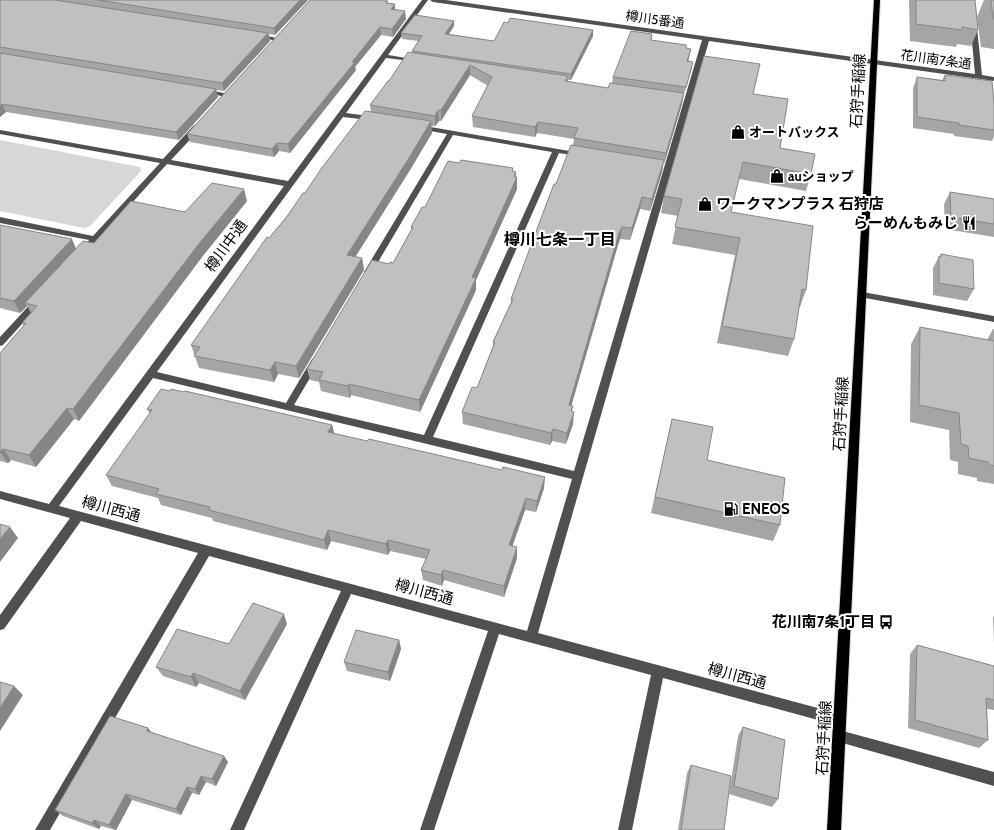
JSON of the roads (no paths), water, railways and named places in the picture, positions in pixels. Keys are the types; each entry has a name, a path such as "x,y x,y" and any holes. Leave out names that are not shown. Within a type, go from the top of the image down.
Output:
{"main road":[{"name":"石狩手稲線","path":"834,830 875,62 877,0"}],"street":[{"name":"樽川中通","path":"51,509 425,0"},
{"name":"樽川5番通","path":"433,0 875,62"},
{"path":"971,0 979,77"},
{"path":"246,34 277,39"},
{"path":"531,637 684,100 706,39"},
{"path":"384,56 422,62"},
{"name":"花川南7条通","path":"875,62 994,79"},
{"path":"195,89 226,95"},
{"path":"341,114 380,120"},
{"path":"78,257 200,123"},
{"path":"412,126 586,156"},
{"path":"0,132 164,163 289,184"},
{"path":"366,277 451,132"},
{"path":"427,440 556,151"},
{"path":"0,220 94,239"},
{"path":"1,340 46,292"},
{"path":"862,295 994,319"},
{"path":"288,407 321,352"},
{"path":"150,374 578,476"},
{"name":"樽川西通","path":"0,495 840,720"},
{"path":"0,624 78,516"},
{"path":"42,830 206,550"},
{"path":"237,830 348,588"},
{"path":"427,830 495,628"},
{"path":"625,830 658,671"},
{"path":"839,736 994,779"}],"place":[{"name":"オートバックス","path":"738,132"},
{"name":"auショップ","path":"777,176"},
{"name":"ワークマンプラス 石狩店","path":"705,204"},
{"name":"らーめんもみじ","path":"969,223"},
{"name":"ENEOS","path":"731,509"},
{"name":"花川南7条1丁目","path":"886,622"}],"district":[{"name":"樽川七条一丁目","path":"560,239"}]}
